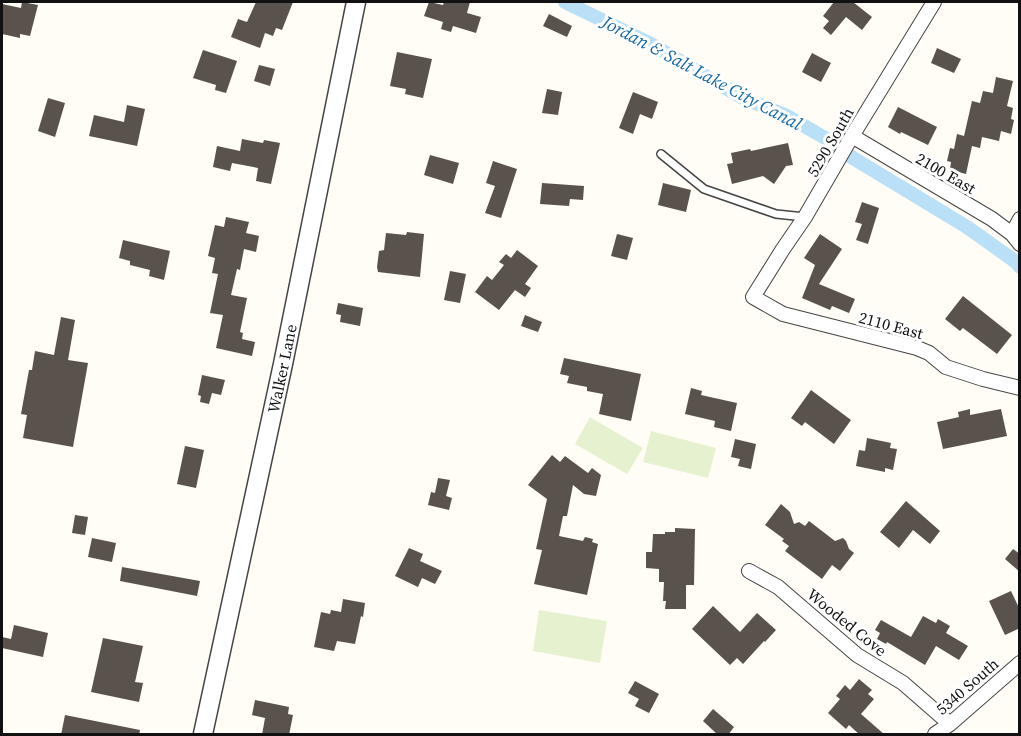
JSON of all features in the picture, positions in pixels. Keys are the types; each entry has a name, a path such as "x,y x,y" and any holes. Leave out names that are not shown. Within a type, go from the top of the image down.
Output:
{"street":[{"name":"Walker Lane","path":"203,735 283,364 356,2"},
{"name":"5290 South","path":"753,297 806,217 934,2"},
{"name":"2100 East","path":"846,148 992,219 1016,239"},
{"path":"1016,239 1020,219"},
{"name":"2110 East","path":"753,297 783,314 917,348 928,353 946,367 983,379 1020,387"},
{"name":"Wooded Cove","path":"749,571 778,587 857,655 903,683 950,724"},
{"name":"5340 South","path":"935,735 1020,663"}],"lane":[{"path":"661,154 704,189 776,214 806,217"}],"green space":[{"path":"590,417 643,448 627,474 575,444"},
{"path":"651,431 716,448 708,478 643,462"},
{"path":"539,610 607,621 600,663 533,651"}],"building":[{"path":"22,2 38,5 30,36 20,34 20,38 2,34 2,4 21,8"},
{"path":"256,2 293,2 282,30 276,28 273,36 265,33 260,48 231,37 238,19 247,22"},
{"path":"429,2 443,5 444,2 470,2 467,13 481,17 476,33 453,26 451,32 441,29 443,22 424,16"},
{"path":"834,2 853,2 872,17 862,30 846,17 831,35 823,28 829,21 823,16"},
{"path":"549,14 572,26 567,37 543,26"},
{"path":"937,48 961,59 954,73 931,63"},
{"path":"203,50 237,61 226,93 215,90 216,85 193,78"},
{"path":"397,52 432,59 423,98 405,94 406,89 390,86"},
{"path":"812,53 831,63 821,82 802,72"},
{"path":"259,65 275,69 270,86 254,81"},
{"path":"996,77 1013,81 1007,106 1013,108 1011,119 1014,120 1011,134 1001,131 999,141 982,137 980,148 972,146 966,174 950,170 951,162 947,161 950,148 954,149 957,134 964,136 972,101 980,103 983,91 993,93"},
{"path":"547,89 562,92 558,115 542,113"},
{"path":"633,92 658,102 652,119 640,114 633,134 619,128"},
{"path":"48,98 65,103 55,137 38,131"},
{"path":"127,105 145,109 137,146 89,136 94,115 124,122"},
{"path":"898,107 937,127 928,145 888,127"},
{"path":"242,139 280,143 271,184 256,181 258,168 232,163 230,171 213,167 217,146 240,151"},
{"path":"788,143 793,165 786,166 774,184 763,176 732,184 727,164 733,163 731,153"},
{"path":"430,155 459,163 453,184 424,175"},
{"path":"493,161 517,169 501,218 485,213 495,186 486,183"},
{"path":"542,183 584,186 583,200 570,199 569,206 540,204"},
{"path":"663,183 691,190 686,212 658,205"},
{"path":"862,202 879,208 868,244 856,240 862,224 855,222"},
{"path":"226,217 249,222 246,233 259,236 256,252 244,249 240,270 237,269 231,295 247,298 240,332 243,333 242,339 255,342 252,356 216,348 223,315 210,313 218,274 212,273 215,258 208,256 215,225 224,227"},
{"path":"407,232 424,234 420,277 378,272 379,251 384,250 386,233 406,235"},
{"path":"617,234 633,238 627,260 611,256"},
{"path":"820,234 842,249 819,284 855,299 849,313 832,306 830,310 802,298 815,265 804,258"},
{"path":"123,240 170,251 164,280 149,276 150,270 130,265 130,261 119,258"},
{"path":"517,250 538,266 525,284 531,288 525,297 515,290 499,310 475,292 487,276 492,280 504,265 499,262 506,254 511,258"},
{"path":"450,271 466,274 460,303 444,300"},
{"path":"963,296 1012,335 997,354 963,328 960,331 945,319"},
{"path":"338,303 363,308 360,326 340,322 341,315 336,314"},
{"path":"525,315 542,322 538,332 521,326"},
{"path":"61,317 75,320 68,360 88,363 73,447 23,438 27,415 21,414 29,370 32,370 35,351 54,355"},
{"path":"564,358 641,374 631,421 599,414 603,394 587,391 587,387 567,383 569,376 560,374"},
{"path":"202,375 225,380 221,395 212,393 209,404 200,402 201,396 198,395"},
{"path":"691,388 702,391 701,395 737,403 731,431 714,427 715,421 685,414"},
{"path":"811,390 851,420 834,444 805,422 802,426 791,418"},
{"path":"970,409 970,415 1001,409 1007,436 943,449 937,422 959,417 958,412"},
{"path":"867,438 891,443 890,448 897,449 893,470 885,468 885,472 856,466 859,450 865,451"},
{"path":"735,439 756,444 751,469 738,466 740,459 731,457"},
{"path":"185,446 204,450 196,488 177,484"},
{"path":"552,455 560,462 565,456 588,473 592,468 601,475 596,496 584,494 573,485 567,516 563,516 559,536 583,541 585,537 593,539 592,542 598,544 587,595 534,584 542,550 536,549 547,499 528,485"},
{"path":"438,478 450,480 446,496 452,498 449,510 428,505 431,492 435,493"},
{"path":"906,501 940,531 930,544 913,530 899,548 880,532"},
{"path":"781,504 790,512 794,524 799,522 805,526 809,521 835,541 843,538 846,541 849,549 854,553 840,571 832,565 822,579 785,551 789,546 782,541 784,539 765,525"},
{"path":"75,515 88,517 85,535 72,533"},
{"path":"675,528 695,529 694,585 686,585 686,609 665,609 664,582 659,582 659,569 646,568 646,552 652,552 653,534 675,532"},
{"path":"92,538 116,543 112,562 88,557"},
{"path":"409,548 423,554 420,561 442,571 435,584 422,578 418,587 395,576"},
{"path":"1013,549 1020,554 1020,572 1005,559"},
{"path":"122,567 200,581 197,596 120,581"},
{"path":"1011,591 1020,610 1020,628 1005,635 989,601"},
{"path":"343,599 365,603 355,644 337,641 334,651 314,647 321,612 330,614 331,610 341,612"},
{"path":"713,606 740,632 757,613 776,630 743,664 737,658 730,665 692,629"},
{"path":"923,616 936,623 938,619 950,626 946,633 968,646 959,660 936,646 925,665 887,642 886,644 877,639 880,633 875,630 881,620 911,637"},
{"path":"14,625 48,633 43,657 2,648 2,637 11,639"},
{"path":"103,638 143,646 135,682 143,683 139,702 91,692"},
{"path":"859,679 872,690 868,694 874,699 861,714 885,735 860,735 849,725 846,729 828,713 840,699 836,696 845,685 850,690"},
{"path":"635,681 659,694 649,713 635,706 639,699 628,693"},
{"path":"255,700 289,707 288,714 293,715 289,735 262,735 265,718 252,715"},
{"path":"713,709 734,727 728,735 718,735 703,721"},
{"path":"65,715 140,730 139,735 61,735"}],"waterway":[{"name":"Jordan & Salt Lake City Canal","path":"565,2 651,44 741,97 787,116 837,146"},
{"name":"Jordan & Salt Lake City Canal","path":"848,155 967,227 1020,267"}]}
